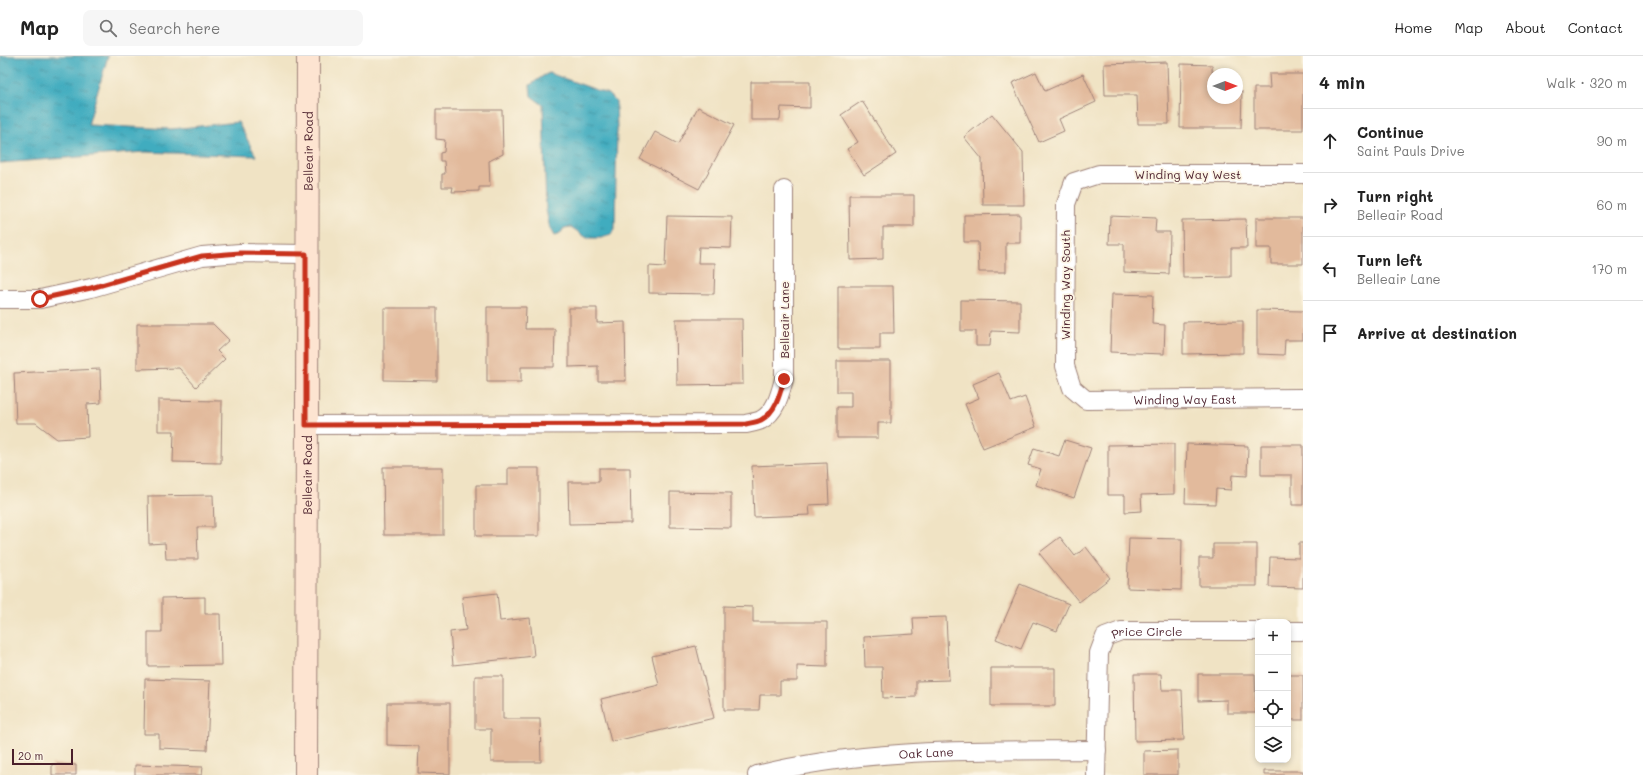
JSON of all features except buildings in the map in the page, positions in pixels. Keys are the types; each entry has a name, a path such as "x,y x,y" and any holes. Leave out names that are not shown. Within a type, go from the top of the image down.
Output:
{"main road":[{"name":"Belleair Road","path":"306,775 306,254 308,56"}],"street":[{"name":"Winding Way West","path":"1074,182 1099,174 1303,174"},
{"name":"Winding Way South","path":"1072,388 1065,366 1066,204 1074,182"},
{"name":"Belleair Lane","path":"306,425 746,424 761,420 771,411 779,398 784,379 784,190"},
{"path":"0,299 40,299 91,288 202,256 240,253 306,254"},
{"name":"Winding Way East","path":"1072,388 1086,400 1303,398"},
{"name":"Price Circle","path":"1096,775 1099,653 1105,636 1121,631 1255,631"},
{"path":"1291,631 1303,631"},
{"name":"Oak Lane","path":"757,775 775,770 839,760 914,752 1097,750"}],"water":[{"path":"0,56 108,56 88,125 172,129 238,122 256,156 144,152 0,163"},
{"path":"549,73 608,94 616,102 617,128 615,227 611,235 601,238 587,238 571,227 564,228 560,234 554,236 550,229 546,210 543,105 531,96 530,85"}],"route":[{"path":"40,299 91,288 202,256 240,253 306,254 306,425 746,424 761,420 771,411 779,398 784,379"}]}
